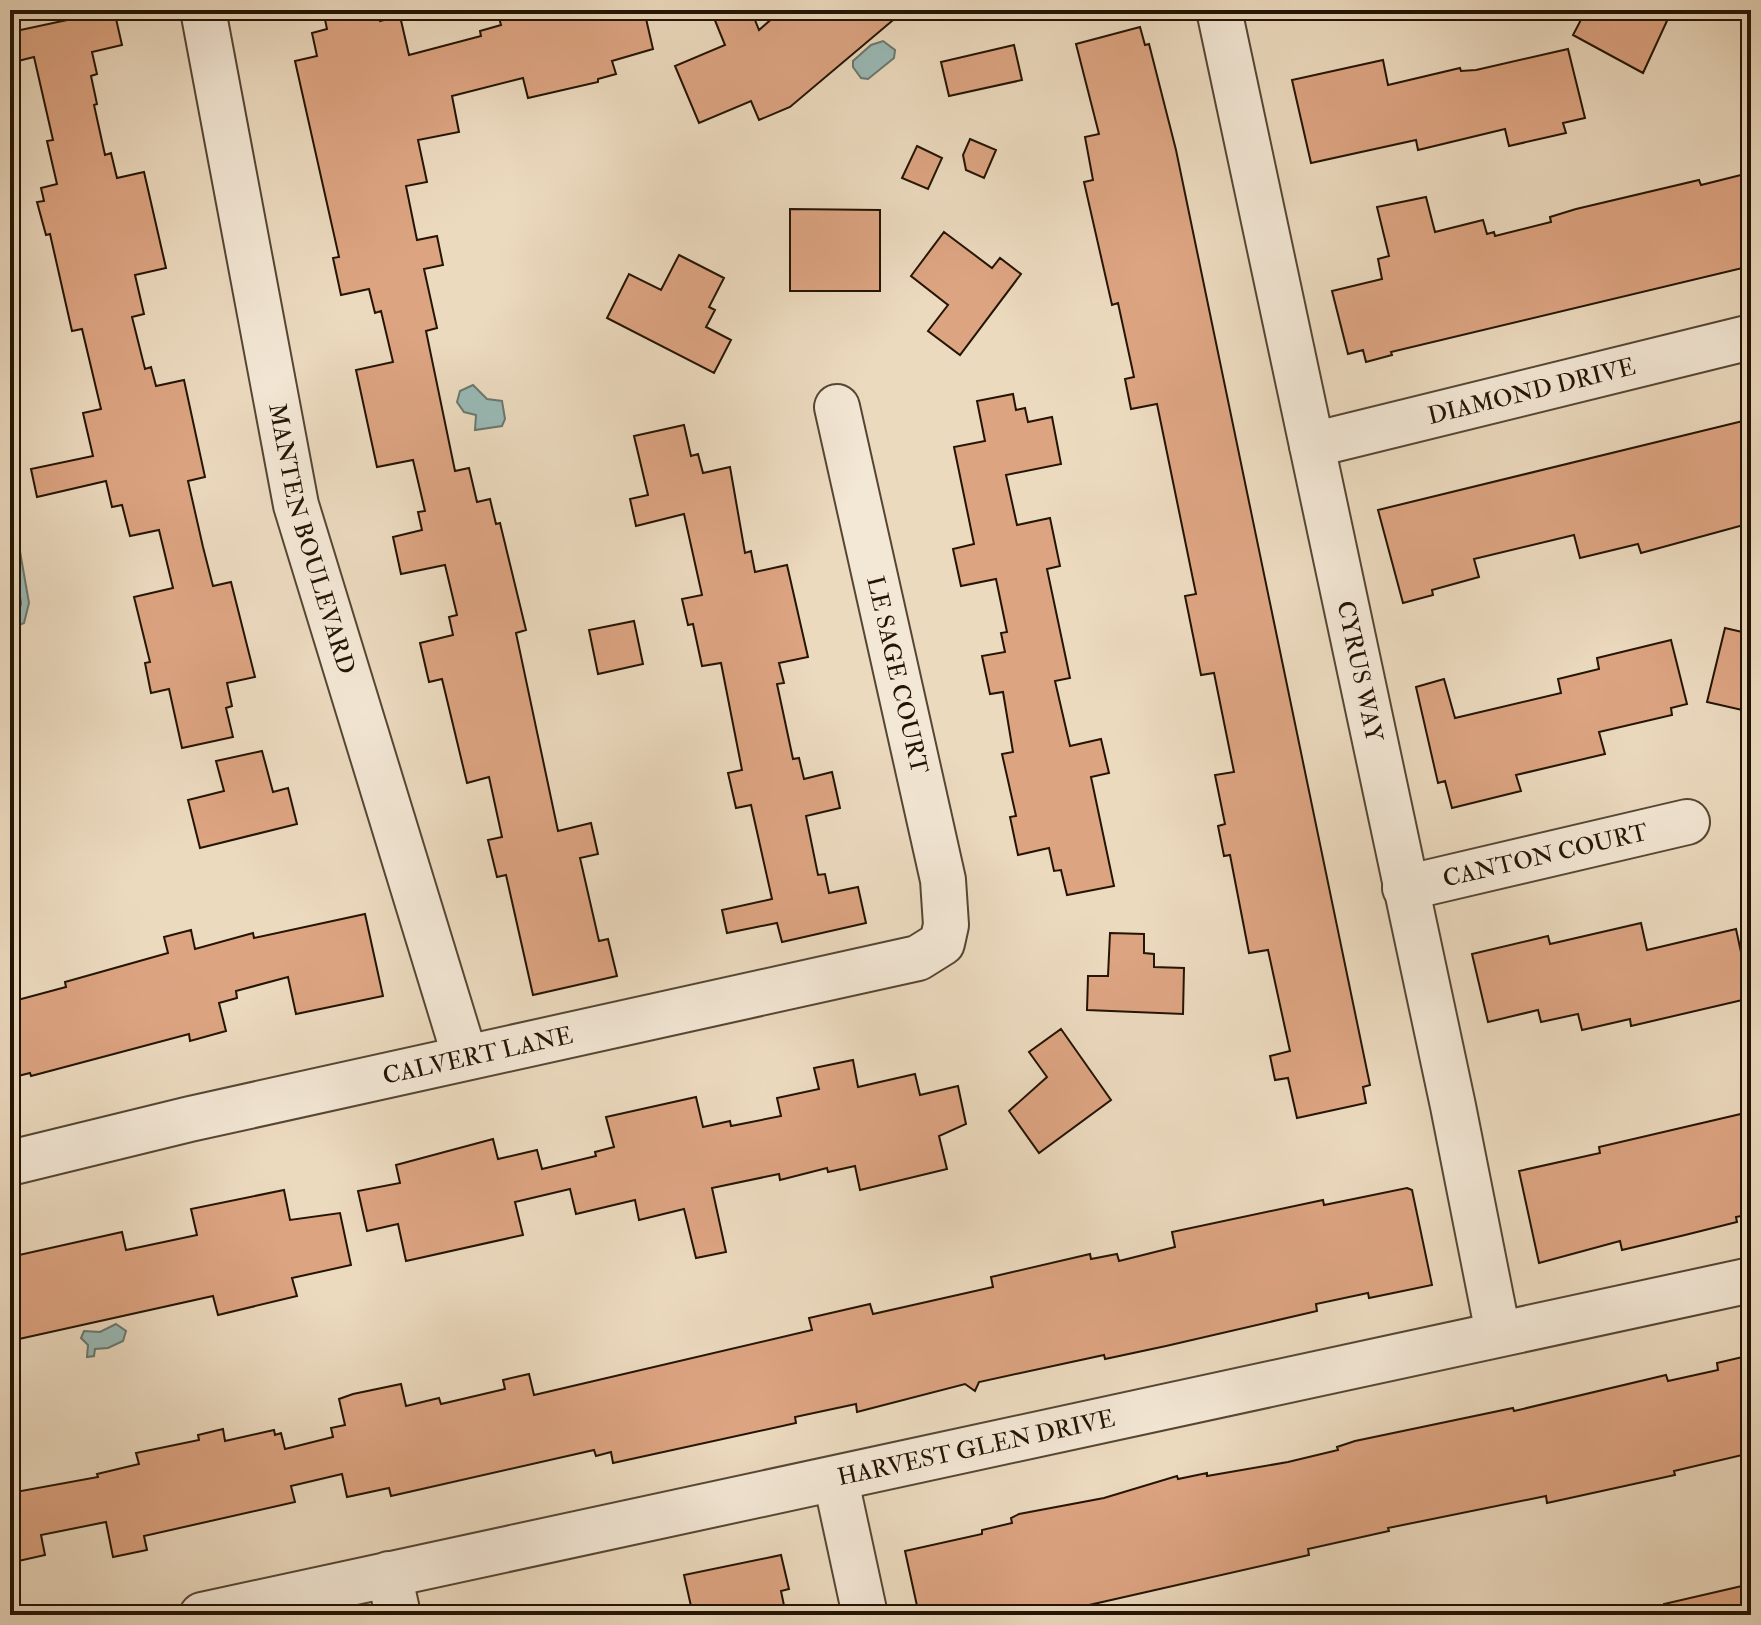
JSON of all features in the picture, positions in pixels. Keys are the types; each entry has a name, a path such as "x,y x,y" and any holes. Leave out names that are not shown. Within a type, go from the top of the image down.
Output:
{"street":[{"name":"MANTEN BOULEVARD","path":"203,10 296,505 465,1057"},
{"name":"CYRUS WAY","path":"1231,13 1312,445 1498,1333"},
{"name":"DIAMOND DRIVE","path":"1312,445 1751,337"},
{"name":"LE SAGE COURT","path":"837,407 943,880 946,925 942,943"},
{"name":"CANTON COURT","path":"1405,888 1687,822"},
{"name":"CALVERT LANE","path":"10,1163 465,1057 918,958 942,943"},
{"name":"HARVEST GLEN DRIVE","path":"202,1615 394,1594 836,1481 1498,1333 1751,1280"},
{"path":"836,1481 865,1615"}],"water":[{"path":"883,41 895,50 894,58 868,79 861,78 853,67 853,61 871,45"},
{"path":"473,385 487,399 502,401 505,419 502,426 475,430 476,415 464,412 457,402 460,391"},
{"path":"10,494 29,603 24,623 10,629"},
{"path":"116,1324 126,1331 123,1341 108,1348 95,1349 94,1356 87,1357 88,1345 81,1338 84,1331 100,1332"}],"building":[{"path":"114,10 122,45 92,52 97,74 91,76 97,104 94,105 105,155 111,153 117,178 144,172 166,268 135,275 144,314 132,317 145,369 151,367 156,386 184,380 205,477 188,481 203,547 213,586 231,582 255,677 227,683 232,706 226,708 233,737 182,748 169,689 151,693 145,663 150,662 134,597 173,588 159,530 130,536 122,505 112,507 106,481 37,497 31,469 93,456 83,413 101,409 82,329 72,331 50,234 46,235 37,202 44,201 41,188 57,184 47,141 53,140 34,57 18,61 11,32"},
{"path":"323,10 378,10 380,21 400,16 409,55 481,36 480,31 501,25 497,10 644,10 653,49 612,61 616,74 598,79 598,82 528,98 523,78 452,96 459,132 418,140 427,182 406,186 417,240 437,236 443,265 424,269 437,328 426,331 455,471 469,468 477,502 490,499 496,524 500,523 526,630 516,633 558,831 591,823 598,854 580,858 599,941 608,939 617,976 533,995 506,875 497,877 488,840 502,837 489,777 467,783 442,679 429,682 420,643 453,635 449,617 457,615 445,565 401,574 393,537 422,530 418,512 425,511 413,460 377,467 356,370 393,362 381,311 375,313 369,289 341,295 333,258 339,257 295,61 317,56 312,33 327,29"},
{"path":"735,10 751,10 759,30 782,10 905,10 790,107 759,120 751,101 699,123 675,66 725,45 714,18"},
{"path":"1586,10 1672,10 1643,73 1573,35"},
{"path":"1140,27 1145,45 1149,44 1176,150 1370,1085 1363,1087 1366,1103 1297,1118 1288,1078 1275,1080 1270,1056 1290,1051 1268,950 1249,953 1230,855 1224,856 1218,826 1225,824 1215,775 1234,772 1214,673 1201,675 1185,596 1196,594 1157,404 1131,409 1125,379 1134,377 1118,303 1112,305 1084,182 1093,180 1085,137 1099,134 1076,44"},
{"path":"1014,45 1022,80 949,96 941,62"},
{"path":"1568,49 1585,118 1563,123 1566,133 1509,146 1505,129 1418,150 1416,140 1311,163 1292,80 1383,60 1388,85 1460,68 1461,71 1476,70"},
{"path":"970,139 996,150 984,178 966,170 963,155"},
{"path":"917,146 942,158 928,189 902,178"},
{"path":"1741,175 1751,215 1751,266 1391,352 1392,355 1366,362 1363,350 1348,354 1332,291 1382,279 1378,259 1389,256 1377,207 1426,197 1435,232 1483,220 1487,234 1494,232 1495,236 1551,222 1550,217 1576,209 1699,180 1701,185"},
{"path":"790,209 880,210 880,291 790,291"},
{"path":"944,232 992,268 1000,258 1021,274 960,355 928,331 948,305 911,276"},
{"path":"679,255 724,278 709,307 715,310 706,327 731,340 714,373 607,318 629,274 661,290"},
{"path":"1013,394 1016,410 1025,408 1028,422 1052,417 1061,464 1006,475 1017,525 1050,518 1060,566 1047,569 1070,678 1055,681 1070,746 1101,739 1109,773 1091,777 1114,886 1067,895 1061,870 1054,871 1049,848 1018,855 1010,817 1016,816 1002,754 1013,752 1003,692 990,694 982,656 1005,652 1001,633 1007,632 996,579 961,586 953,549 974,544 954,447 985,441 977,401"},
{"path":"1751,419 1751,523 1641,553 1638,544 1580,558 1574,535 1474,559 1479,577 1432,590 1433,595 1403,603 1378,510"},
{"path":"684,425 691,456 698,454 703,473 730,467 745,553 751,551 755,572 787,565 808,657 779,663 784,683 777,684 793,759 799,758 804,779 832,772 840,808 806,816 818,875 825,874 829,893 858,887 866,923 782,942 777,923 727,933 722,910 772,899 751,805 736,808 728,773 742,770 721,663 702,666 693,624 688,625 682,599 702,595 684,514 636,526 630,499 648,495 634,436"},
{"path":"634,621 643,664 598,674 589,630"},
{"path":"1725,628 1751,634 1751,712 1707,702"},
{"path":"1671,640 1687,704 1671,708 1672,715 1599,732 1605,754 1516,775 1521,791 1452,808 1445,781 1438,783 1416,687 1444,679 1455,718 1561,693 1558,679 1599,669 1597,658"},
{"path":"262,751 273,792 288,788 297,824 200,848 188,800 224,791 216,761"},
{"path":"365,914 383,996 296,1014 288,977 236,991 237,998 219,1003 226,1031 190,1041 189,1034 31,1076 30,1073 10,1078 10,1002 66,987 65,982 168,953 164,937 191,930 195,949 253,933 254,938"},
{"path":"1641,923 1647,950 1736,929 1751,998 1631,1026 1630,1019 1582,1030 1578,1014 1541,1022 1538,1010 1488,1022 1472,954 1548,936 1550,944"},
{"path":"1110,933 1144,934 1144,953 1154,954 1154,967 1184,968 1183,1014 1087,1010 1088,976 1108,976"},
{"path":"1061,1029 1111,1100 1039,1153 1009,1111 1047,1077 1029,1052"},
{"path":"853,1060 858,1087 915,1074 920,1095 958,1086 966,1124 939,1136 947,1169 860,1190 855,1166 828,1172 827,1168 780,1180 779,1174 712,1188 726,1252 696,1258 684,1209 639,1220 635,1200 576,1214 570,1189 515,1202 523,1235 406,1261 398,1224 367,1231 358,1191 400,1183 396,1165 493,1139 498,1159 537,1150 542,1169 596,1156 595,1152 614,1147 606,1117 696,1097 703,1127 730,1121 731,1126 781,1116 777,1098 819,1089 814,1068"},
{"path":"1745,1113 1751,1140 1751,1214 1736,1217 1737,1222 1622,1250 1620,1241 1539,1263 1519,1171 1600,1153 1599,1147"},
{"path":"1407,1188 1412,1190 1432,1285 1369,1298 1368,1293 1316,1304 1317,1311 1166,1346 1105,1359 1104,1355 979,1382 975,1391 965,1384 857,1412 856,1404 795,1417 796,1423 613,1463 611,1452 596,1456 594,1450 391,1496 389,1488 347,1497 342,1474 291,1486 295,1502 144,1536 147,1550 113,1557 106,1522 41,1535 45,1555 14,1562 10,1493 98,1477 97,1474 139,1464 136,1453 199,1440 198,1435 223,1429 225,1441 274,1430 275,1435 281,1433 285,1449 333,1437 331,1428 345,1425 339,1399 353,1394 401,1384 406,1406 439,1398 441,1404 505,1389 503,1380 529,1374 534,1395 812,1330 809,1318 870,1304 873,1314 993,1287 991,1277 1090,1254 1091,1259 1117,1254 1119,1261 1175,1247 1172,1232 1323,1200 1324,1205"},
{"path":"284,1190 290,1220 340,1213 351,1265 292,1278 297,1296 218,1315 213,1296 10,1341 10,1257 122,1232 126,1250 197,1235 191,1209"},
{"path":"1751,1355 1751,1453 1674,1471 1675,1475 1547,1503 1546,1496 1388,1528 1389,1531 1308,1549 1309,1555 1045,1615 1043,1607 1007,1615 919,1615 905,1551 982,1534 982,1530 1012,1523 1011,1518 1019,1514 1104,1498 1177,1476 1178,1479 1207,1473 1207,1476 1288,1462 1338,1450 1337,1447 1355,1441 1513,1408 1514,1411 1666,1375 1668,1381 1718,1370 1717,1363"},
{"path":"781,1555 789,1589 781,1591 786,1615 693,1615 684,1575"},
{"path":"1742,1586 1748,1615 1665,1615 1664,1604"}]}
